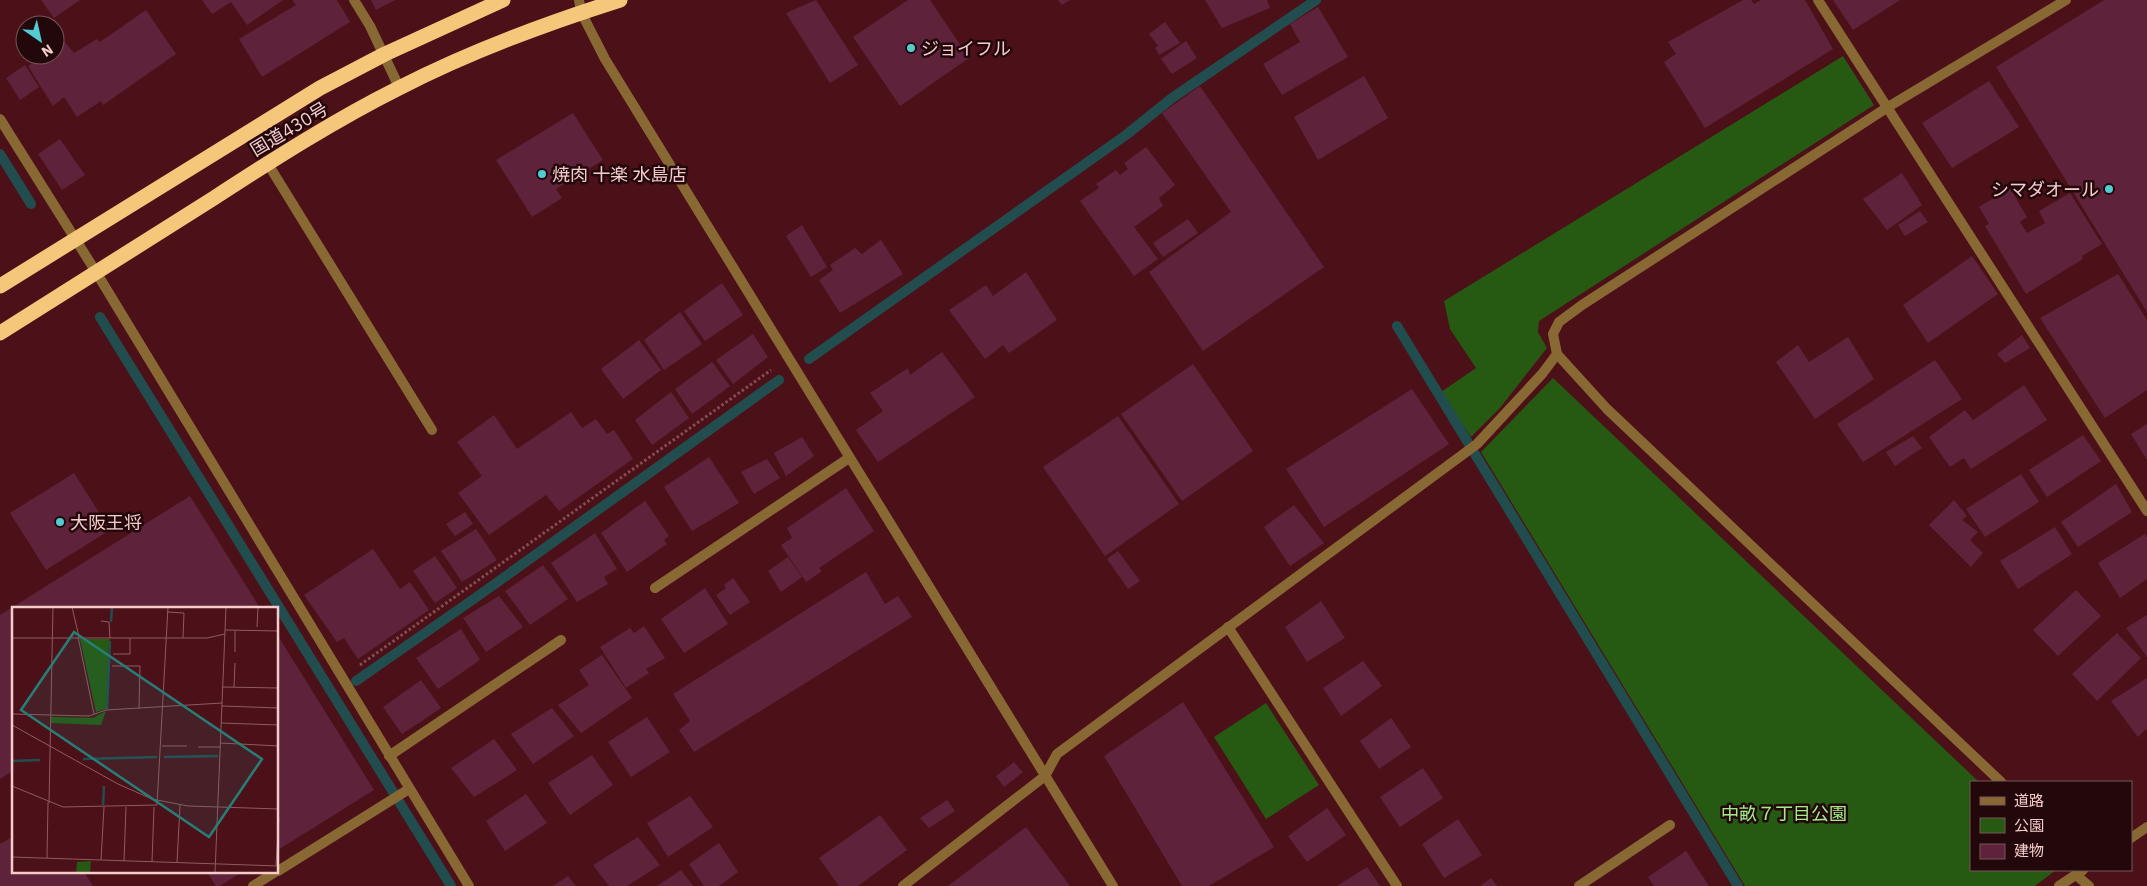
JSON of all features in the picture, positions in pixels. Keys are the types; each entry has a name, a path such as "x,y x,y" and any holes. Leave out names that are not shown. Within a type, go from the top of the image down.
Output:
{"highway":[{"name":"国道430号","path":"0,286 74,238 320,88 384,54 503,0"},
{"name":"国道430号","path":"0,333 331,125 400,88 580,6 620,0"}],"street":[{"path":"354,0 384,54 400,88"},
{"path":"1818,0 2147,511"},
{"path":"2000,781 1607,409 1557,354 1553,334 1559,322 1582,305 1888,107 2066,0"},
{"path":"580,6 605,60 1113,886"},
{"path":"0,119 96,272 343,677 389,756 404,791 469,886"},
{"path":"268,164 432,430"},
{"path":"903,886 1045,776 1057,754 1477,444 1542,374 1557,354"},
{"path":"655,588 849,458"},
{"path":"1228,627 1397,886"},
{"path":"389,756 561,640"},
{"path":"279,870 404,791"},
{"path":"1579,886 1670,825"},
{"path":"2132,837 2147,827"},
{"path":"2059,886 2080,872 2089,886"},
{"path":"253,886 273,874"}],"path":[{"path":"343,677 788,358"}],"green space":[{"path":"1843,56 1874,105 1539,321 1538,332 1547,348 1500,408 1471,437 1441,392 1476,368 1450,329 1444,301"},
{"name":"中畝７丁目公園","path":"1553,378 1978,781 1970,781 1970,871 2055,871 2035,886 1745,886 1481,452"},
{"path":"1266,703 1319,785 1266,819 1214,737"}],"building":[{"path":"41,0 80,0 58,15 52,15"},
{"path":"202,0 283,0 247,25 231,2 212,14"},
{"path":"292,0 337,0 350,22 262,77 239,39 296,5"},
{"path":"371,0 395,0 376,10"},
{"path":"816,0 858,65 830,83 786,13"},
{"name":"ジョイフル","path":"908,0 930,0 969,58 900,106 853,37"},
{"path":"1058,0 1070,0 1062,5"},
{"path":"1205,0 1267,0 1270,8 1222,28"},
{"path":"1743,0 1751,0 1754,4 1761,0 1805,0 1833,49 1705,128 1664,62 1676,54 1668,42"},
{"path":"1833,0 1900,0 1853,30"},
{"name":"シマダオール","path":"2104,0 2147,0 2147,312 1996,67"},
{"path":"1318,7 1348,57 1282,95 1263,64 1300,42 1290,24"},
{"path":"146,10 176,54 103,105 101,101 77,117 64,97 53,106 28,66 65,65 65,42 74,53 97,39 100,42"},
{"path":"1165,22 1180,43 1159,55 1155,48 1158,46 1149,34"},
{"path":"1186,41 1197,58 1172,74 1161,59"},
{"path":"25,65 39,87 20,100 6,78"},
{"path":"1364,76 1388,118 1318,160 1294,117"},
{"path":"1989,81 2019,127 1952,168 1922,123"},
{"path":"1200,86 1324,267 1203,351 1149,272 1231,212 1162,113"},
{"name":"焼肉 十楽 水島店","path":"573,113 603,160 556,189 562,198 532,217 496,160"},
{"path":"60,139 85,175 62,190 38,154"},
{"path":"1146,147 1175,185 1159,198 1163,206 1134,227 1158,259 1134,276 1080,201 1099,188 1096,184 1116,170 1120,175 1128,169 1124,163"},
{"path":"1902,173 1922,205 1887,230 1863,199"},
{"path":"2010,188 2027,217 2020,222 2027,233 2045,223 2039,211 2070,193 2102,244 2082,256 2083,259 2026,294 1985,226 1989,224 1979,207"},
{"path":"1920,211 1928,222 1905,236 1898,225"},
{"path":"1188,219 1198,233 1163,257 1153,243"},
{"path":"802,225 827,267 811,277 786,236"},
{"path":"881,240 903,274 840,313 819,280 833,270 830,265 855,248 862,254"},
{"path":"1972,256 1998,294 1928,343 1903,305"},
{"path":"1026,272 1057,320 1009,353 1003,345 985,359 949,310 986,285 993,296"},
{"path":"2118,274 2147,320 2147,390 2105,418 2040,318"},
{"path":"722,283 743,315 705,341 684,311"},
{"path":"680,312 702,344 664,370 644,340"},
{"path":"753,334 768,357 733,384 716,360"},
{"path":"2022,335 2030,348 2005,363 1997,354"},
{"path":"1848,337 1874,379 1815,419 1776,362 1798,345 1809,362"},
{"path":"639,340 661,370 623,399 601,369"},
{"path":"942,352 975,397 878,462 856,430 883,411 870,393 908,368 910,375"},
{"path":"1935,360 1962,399 1863,462 1837,424"},
{"path":"712,362 730,386 692,414 675,389"},
{"path":"1193,364 1253,451 1182,501 1121,414"},
{"path":"2024,385 2047,420 1971,469 1964,458 1950,467 1929,437 1965,410 1973,420"},
{"path":"1412,389 1449,444 1324,527 1286,469"},
{"path":"671,392 689,418 652,445 635,420"},
{"path":"571,412 582,428 596,419 607,434 614,430 633,459 559,511 546,495 489,535 458,493 482,476 457,442 494,415 517,449"},
{"path":"1118,416 1179,504 1105,556 1043,467"},
{"path":"2147,424 2147,460 2131,434"},
{"path":"2083,435 2101,461 2047,497 2029,470"},
{"path":"1913,436 1922,448 1895,466 1886,452"},
{"path":"802,437 814,456 786,476 774,453"},
{"path":"709,457 739,503 692,531 664,487"},
{"path":"767,459 780,478 754,494 741,472"},
{"name":"大阪王将","path":"74,473 110,530 46,570 10,513"},
{"path":"2021,474 2039,502 1985,537 1966,509"},
{"path":"2116,484 2132,512 2078,547 2061,522"},
{"path":"846,488 874,531 819,568 822,571 806,582 781,545 792,538 787,528"},
{"path":"190,496 259,607 13,607"},
{"path":"1954,500 1967,516 1962,520 1978,532 1970,540 1983,553 1971,567 1929,525"},
{"path":"645,501 669,536 664,540 667,544 627,572 601,533"},
{"path":"1294,505 1324,543 1290,566 1264,527"},
{"path":"465,512 473,524 455,536 446,524"},
{"path":"2055,527 2072,554 2018,589 2000,561"},
{"path":"476,529 497,560 462,582 441,551"},
{"path":"595,533 617,569 604,577 608,584 577,602 551,563"},
{"path":"2145,534 2147,537 2147,579 2120,598 2098,563"},
{"path":"373,549 400,589 410,582 429,610 358,659 344,638 337,642 304,595"},
{"path":"1118,551 1140,581 1128,589 1107,559"},
{"path":"435,556 457,588 435,603 413,571"},
{"path":"788,557 802,577 781,592 768,571"},
{"path":"543,565 568,599 530,625 505,591"},
{"path":"866,572 885,604 898,596 912,617 694,752 679,730 690,721 673,694"},
{"path":"733,578 750,602 730,615 716,595 726,588 724,585"},
{"path":"705,588 728,624 684,653 661,619"},
{"path":"2076,590 2101,616 2058,656 2033,630"},
{"path":"499,596 523,627 486,652 463,618"},
{"path":"1321,601 1345,638 1307,662 1285,627"},
{"path":"12,607 12,771 0,779 0,615"},
{"path":"2147,615 2147,657 2126,628"},
{"path":"644,626 665,658 646,669 649,673 626,688 600,647 630,628 634,633"},
{"path":"461,629 480,660 438,689 416,658"},
{"path":"2117,633 2141,658 2097,701 2072,674"},
{"path":"279,638 374,790 279,849"},
{"path":"602,655 632,698 581,733 558,705 589,685 579,670"},
{"path":"1363,661 1382,686 1341,716 1323,688"},
{"path":"2147,678 2147,731 2146,729 2138,737 2111,701"},
{"path":"421,680 441,708 402,734 383,707"},
{"path":"1183,702 1274,847 1209,886 1182,886 1104,756"},
{"path":"552,708 574,736 533,764 511,734"},
{"path":"647,717 670,752 631,777 608,742"},
{"path":"1391,718 1411,747 1379,769 1360,741"},
{"path":"494,739 517,770 474,797 451,768"},
{"path":"592,755 613,785 570,815 548,783"},
{"path":"1014,762 1023,772 1004,787 996,776"},
{"path":"1423,768 1443,798 1400,827 1380,797"},
{"path":"526,794 547,823 505,851 486,821"},
{"path":"690,796 713,827 668,857 647,823"},
{"path":"947,800 955,811 929,828 920,818"},
{"path":"1327,808 1346,835 1307,862 1288,836"},
{"path":"880,815 907,850 858,886 839,886 819,858"},
{"path":"1458,819 1482,855 1444,878 1422,844"},
{"path":"1026,827 1070,886 948,886"},
{"path":"12,837 12,874 85,874 93,886 0,886 0,844"},
{"path":"638,837 660,865 627,886 609,886 593,865"},
{"path":"719,843 738,872 719,886 704,886 689,864"},
{"path":"1686,851 1709,886 1654,886 1648,877"},
{"path":"1367,867 1380,886 1337,886"},
{"path":"681,870 693,886 657,886"},
{"path":"208,874 239,874 220,886 216,886"},
{"path":"568,876 576,886 553,886"},
{"path":"1491,878 1497,886 1480,886"}],"waterway":[{"path":"809,359 1126,135 1172,98 1316,0"},
{"path":"0,154 31,204"},
{"path":"100,317 279,607"},
{"path":"1397,326 1738,886"},
{"path":"356,681 779,380"},
{"path":"279,607 451,886"}],"place":[{"name":"ジョイフル","path":"911,48"},
{"name":"焼肉 十楽 水島店","path":"542,174"},
{"name":"シマダオール","path":"2109,189"},
{"name":"大阪王将","path":"60,522"}]}
